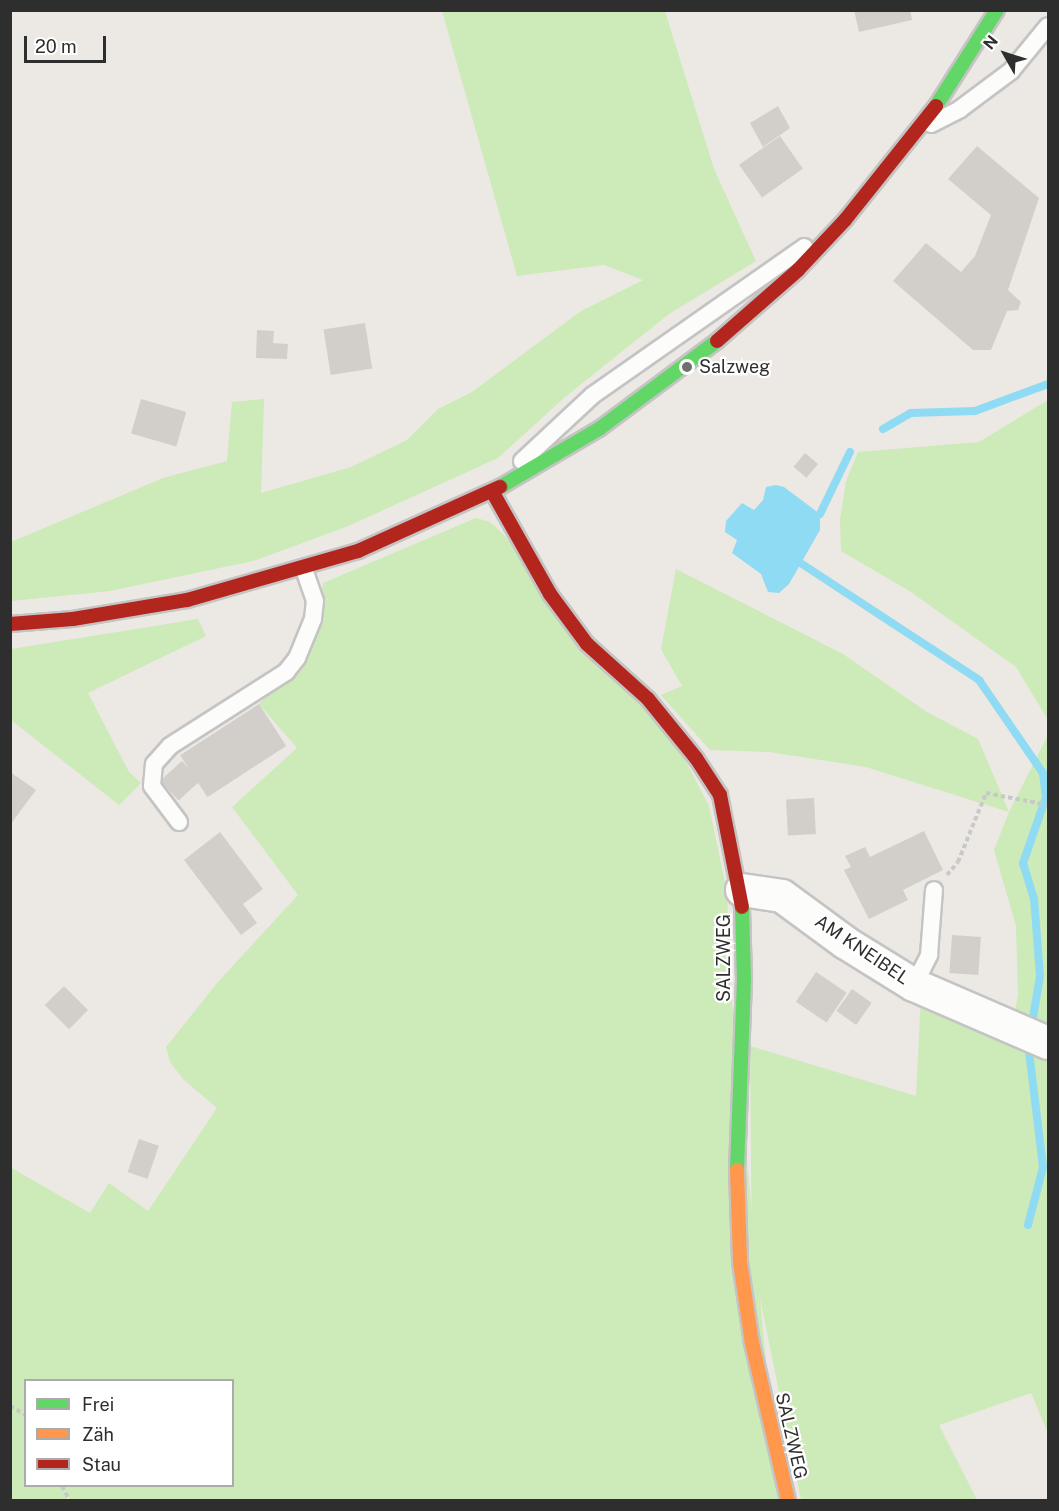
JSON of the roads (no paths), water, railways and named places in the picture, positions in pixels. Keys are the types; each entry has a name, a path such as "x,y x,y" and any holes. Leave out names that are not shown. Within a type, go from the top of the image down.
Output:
{"street":[{"path":"10,624 73,619 187,600 304,569 358,551 492,491 598,429 687,367 798,270 845,220 918,130 997,10"},
{"name":"SALZWEG","path":"492,491 550,594 587,644 648,699 696,758 720,795 742,890 744,980 736,1129 740,1262 752,1343 788,1500"},
{"name":"AM KNEIBEL","path":"742,890 782,896 846,943 914,985 1048,1043"}],"lane":[{"path":"918,130 960,109 1011,71 1048,26"},
{"path":"492,491 557,426 593,395 746,284 845,220"},
{"path":"180,822 152,786 154,764 170,746 286,672 297,658 313,619 315,601 304,569"},
{"path":"914,985 929,955 934,890"}],"water":[{"path":"776,485 784,487 820,514 820,530 789,584 779,593 768,592 761,574 732,553 737,540 725,532 726,521 742,503 754,510 763,500 766,487"}],"waterway":[{"path":"883,429 911,413 975,411 1048,384"},
{"path":"820,514 850,452"},
{"path":"802,564 979,680 1043,773 1046,797 1023,863 1034,898 1040,976 1033,1018"},
{"path":"1028,1225 1043,1167 1029,1051"}],"place":[{"name":"Salzweg","path":"687,367"}]}
